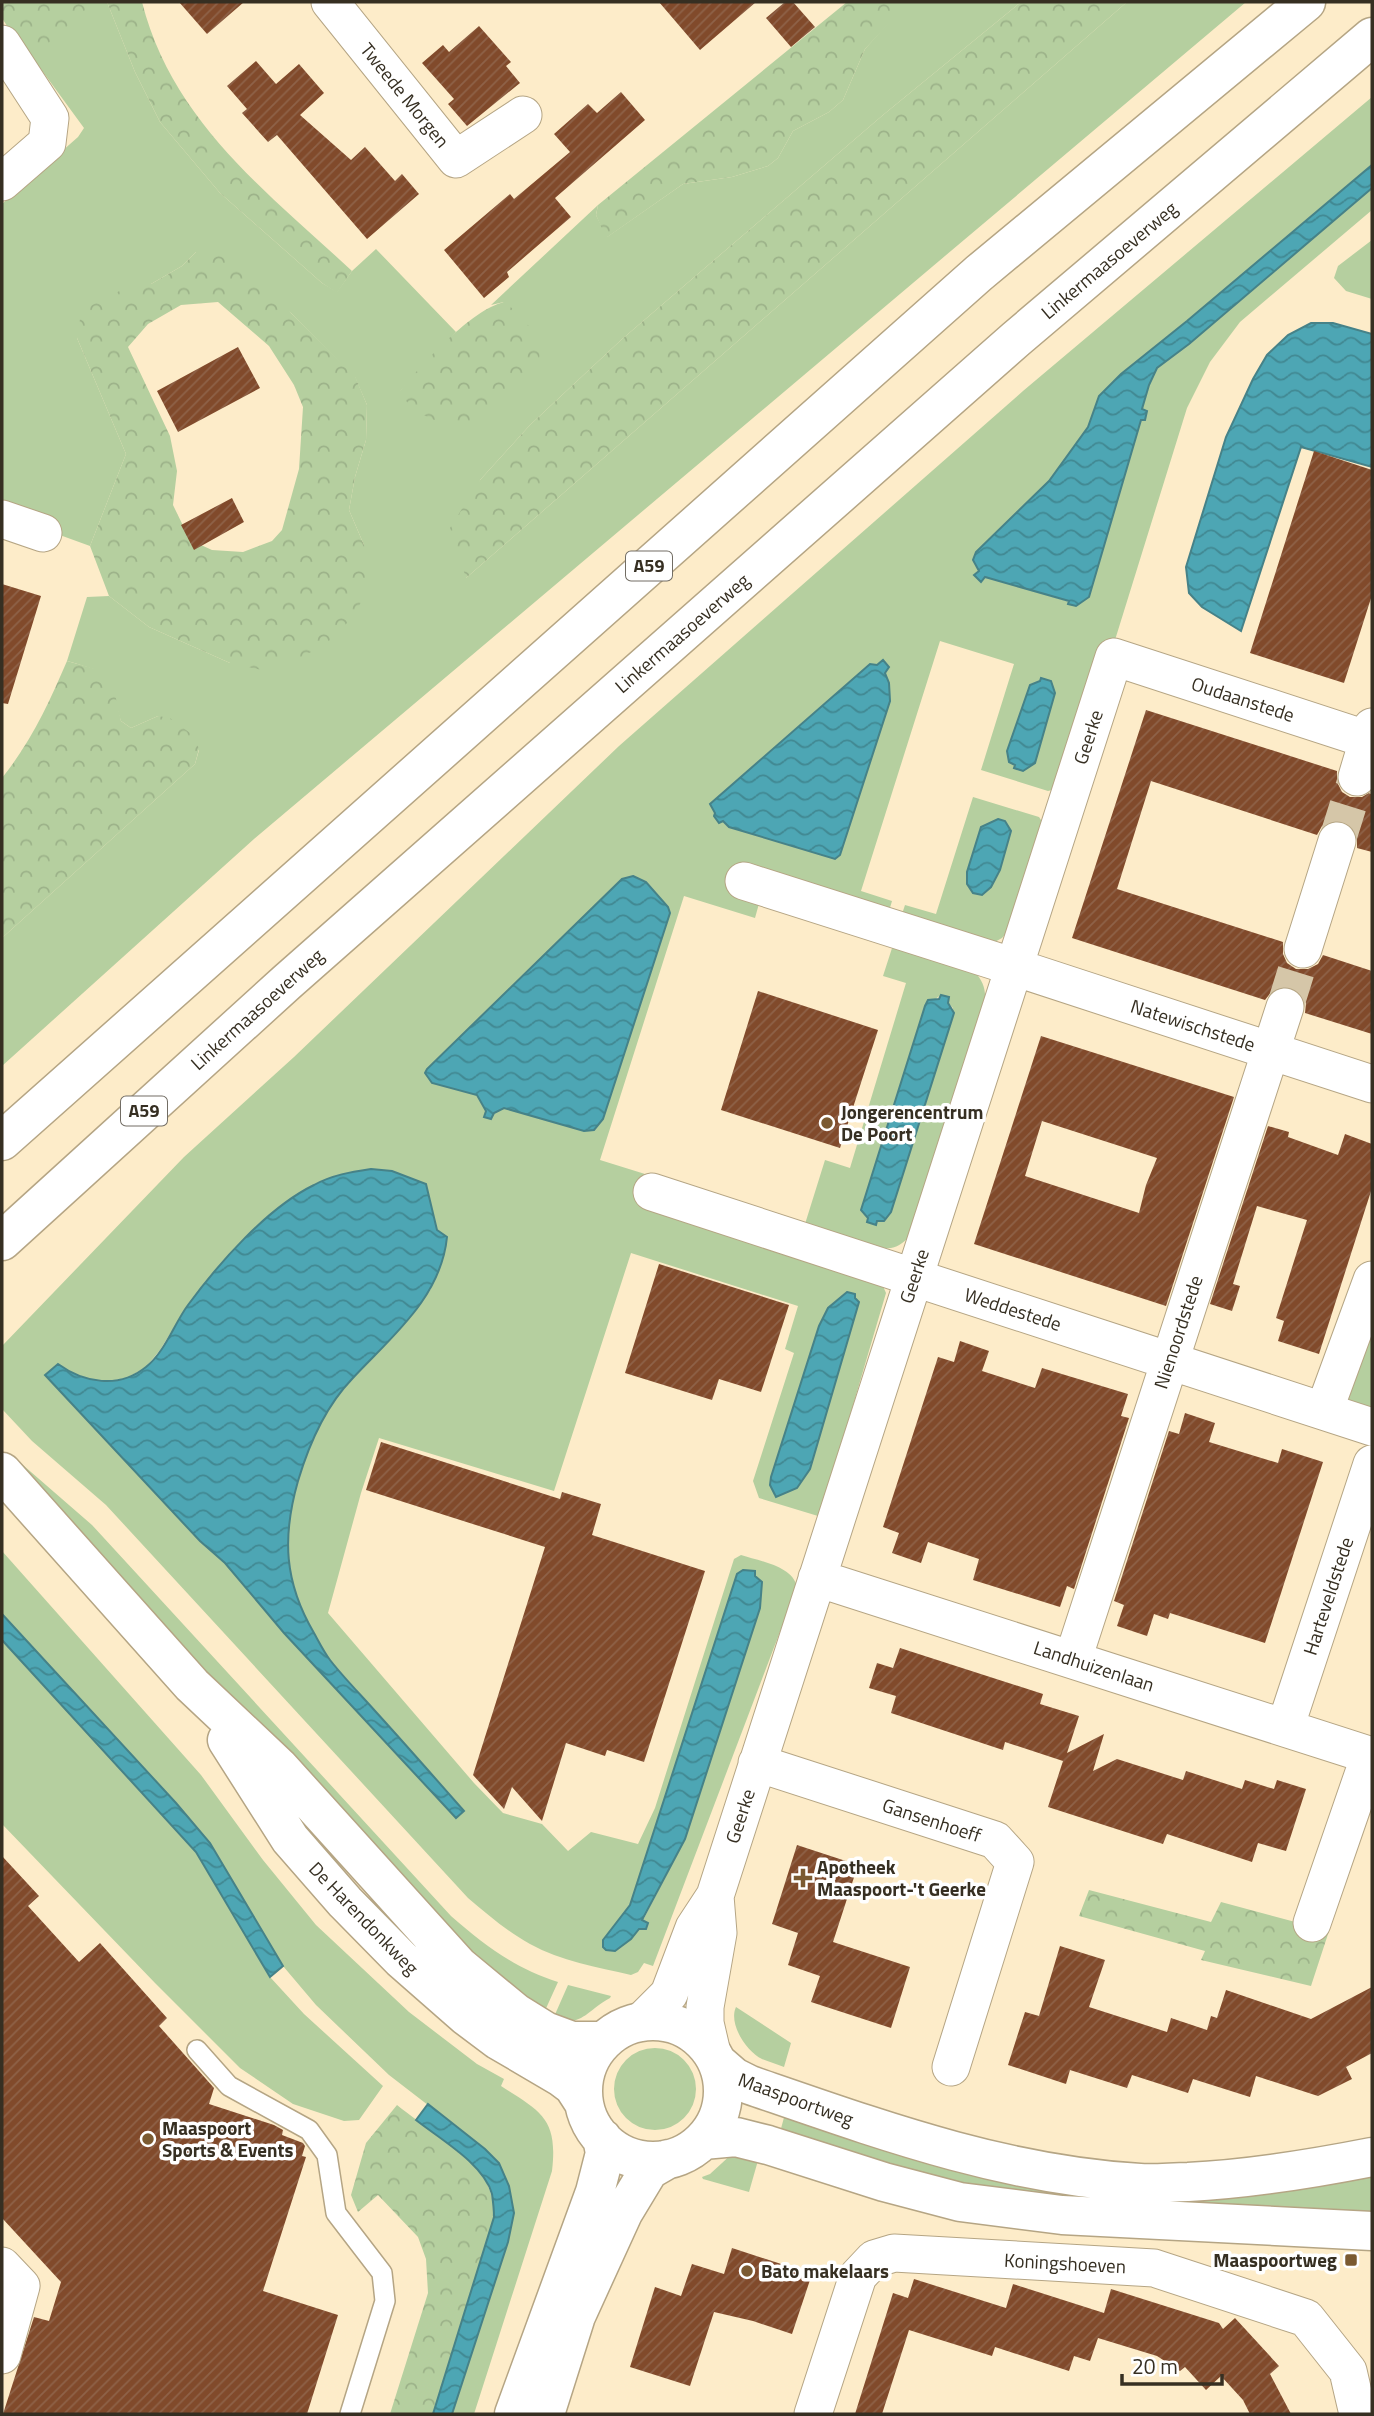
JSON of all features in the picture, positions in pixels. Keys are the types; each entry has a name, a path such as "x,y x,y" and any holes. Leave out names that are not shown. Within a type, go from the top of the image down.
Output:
{"main road":[{"name":"A59","path":"2,1141 979,273 1306,2"},
{"name":"Linkermaasoeverweg","path":"2,1241 297,972 1016,339 1372,37"},
{"name":"De Harendonkweg","path":"2,1472 192,1685 278,1768 459,1966 516,2013 545,2031 572,2041 604,2041"},
{"name":"De Harendonkweg","path":"192,1685 290,1839 345,1902 401,1959 458,2010 498,2040 561,2077 573,2086 584,2103"},
{"path":"545,2414 576,2316 623,2213 649,2170 690,2151 703,2140 713,2127 722,2107 723,2083 715,2057 703,2040 684,2027 663,2021 641,2022 624,2027 604,2041 587,2068 584,2103 590,2121 602,2138 619,2152 644,2160 668,2159"},
{"name":"Maaspoortweg","path":"715,2057 734,2077 750,2085 896,2135 976,2159 1070,2177 1143,2184 1216,2180 1306,2170 1372,2158"},
{"path":"703,2140 724,2137 746,2140 960,2202 1062,2215 1372,2231"},
{"path":"514,2414 595,2192 605,2153 602,2138"}],"street":[{"name":"Tweede Morgen","path":"330,2 456,159 523,115"},
{"path":"2,44 50,118 47,143 2,182"},
{"path":"2,519 43,533"},
{"name":"Oudaanstede","path":"1114,657 1371,736"},
{"name":"Geerke","path":"641,2022 669,1994 694,1928 715,1896 1114,657"},
{"path":"1357,777 1371,736"},
{"path":"1303,949 1337,841"},
{"name":"Natewischstede","path":"744,881 1372,1084"},
{"name":"Nienoordstede","path":"1073,1659 1284,1007"},
{"name":"Weddestede","path":"652,1192 1372,1427"},
{"path":"1325,1410 1372,1280"},
{"name":"Harteveldstede","path":"1285,1728 1372,1464"},
{"name":"Landhuizenlaan","path":"817,1578 1371,1756 1312,1923"},
{"name":"Gansenhoeff","path":"757,1763 995,1840 1014,1862 951,2067"},
{"name":"Geerke","path":"715,1896 718,1933 705,2007 715,2057"},
{"name":"Koningshoeven","path":"813,2414 858,2276 874,2259 894,2253 1154,2268 1306,2318 1348,2371 1358,2414"},
{"path":"2,2266 21,2286 2,2355"}],"lane":[{"path":"197,2050 229,2086 309,2130 327,2155 336,2213 382,2273 385,2301 349,2414"}],"green space":[{"path":"2,2 107,2 135,72 160,122 220,193 322,283 337,292 352,271 376,249 456,332 400,391 504,302 491,305 598,205 596,215 607,237 683,184 732,177 768,166 778,158 793,131 829,112 843,100 865,49 907,2 1021,2 883,115 621,340 530,425 480,480 466,578 1127,2 1246,2 254,839 2,1066 2,938 195,764 199,750 158,716 131,728 121,721 108,678 95,670 67,661 87,597 109,596 149,627 230,663 364,545 349,510 366,440 367,405 355,377 291,313 196,252 182,266 151,284 77,338 126,454 90,546 2,514 2,204 78,137 84,128 2,16"},
{"path":"2,2 94,2 29,61 2,18"},
{"path":"107,2 142,2 156,44 175,83 199,118 256,182 352,271 337,293 322,283 220,193 160,122 135,72"},
{"path":"847,2 908,3 865,49 843,100 829,112 793,131 778,158 768,166 732,177 683,184 606,238 596,215 598,205"},
{"path":"1021,2 1127,2 466,578 450,528 480,480 530,425 621,340 883,115"},
{"path":"1372,97 1372,165 1121,374 1099,396 1088,427 1049,481 976,552 979,571 975,575 981,581 985,577 1077,604 1089,597 1141,420 1145,420 1147,411 1142,410 1157,368 1189,344 1372,188 1372,210 1240,322 1210,362 1187,408 1115,640 1052,790 981,770 1014,664 940,641 861,891 892,901 889,911 760,900 755,918 684,896 600,1160 645,1174 636,1202 873,1276 882,1284 886,1293 821,1514 818,1516 759,1498 753,1481 794,1353 785,1349 798,1306 631,1253 554,1491 379,1438 328,1613 503,1813 542,1824 568,1851 591,1832 638,1844 655,1808 734,1559 741,1555 774,1565 789,1574 797,1587 653,1966 644,1963 638,1972 631,1975 579,1963 542,1950 522,1939 468,1898 106,1505 32,1441 2,1409 2,1346 184,1157 294,1057 619,746 1023,391","holes":["883,660 885,672 719,822 714,816 711,803 870,664 877,665","1051,685 1054,690 1022,770 1015,768","622,879 641,881 670,913 603,1119 594,1130 584,1131 504,1108 494,1113 491,1119 477,1095 425,1073","430,1199 437,1230 431,1289 404,1325 349,1381 321,1419 301,1469 290,1509 287,1542 291,1582 303,1615 329,1659 464,1811 456,1818 284,1633 225,1563 200,1541 45,1375 58,1364 73,1375 103,1382 127,1378 146,1367 160,1350 187,1306 223,1261 270,1215","846,1295 786,1492 774,1496 770,1485 771,1477 819,1326 836,1300","685,1839 631,1939 615,1951 603,1947 603,1940"]},
{"path":"1372,240 1372,299 1346,291 1334,278 1338,266"},
{"path":"208,249 229,256 355,376 367,405 366,440 349,510 364,545 370,573 368,589 353,617 325,645 271,672 230,663 149,627 109,596 90,546 126,454 77,338 80,319 90,306 141,280 151,284 182,266 196,252","holes":["218,302 269,346 294,385 303,407 299,469 282,530 272,541 243,552 212,550 190,540 173,505 177,471 170,436 128,347 148,324 181,305"]},
{"path":"504,302 526,323 537,341 539,360 529,380 494,413 469,424 449,424 429,418 411,406 400,391 409,380 462,327 477,315"},
{"path":"67,661 103,671 112,681 121,721 131,728 158,716 170,718 194,736 199,749 195,764 2,938 2,778 39,722"},
{"path":"973,797 1039,817 1043,823 1008,931 1002,938 993,943 902,914 905,905 936,914","holes":["998,819 1005,821 988,890 973,890"]},
{"path":"893,945 974,971 983,985 985,997 910,1236 892,1248 805,1224 825,1160 850,1168 906,983 883,976","holes":["941,995 949,997 948,1003 953,1008 868,1218 861,1210 925,1006"]},
{"path":"1372,1310 1372,1411 1344,1401"},
{"path":"16,1459 92,1525 451,1916 501,1955 558,1982 543,2015 524,2002 393,1878"},
{"path":"2,1551 201,1775 263,1860 316,1925 409,2012 477,2064 504,2079 501,2086 537,2111 549,2128 553,2153 552,2171 474,2414 452,2414 508,2242 485,2149 389,2075 316,2005 283,1966 210,1843 2,1614"},
{"path":"2,1640 196,1852 270,1977 304,2014 383,2086 359,2120 344,2121 293,2104 240,2068 2,1824"},
{"path":"1089,1890 1211,1922 1221,1902 1329,1931 1311,1986 1201,1960 1205,1951 1079,1916"},
{"path":"568,1985 611,1996 578,2019 553,2019"},
{"path":"736,2007 791,2043 784,2067 762,2059 745,2044 735,2021"},
{"path":"655,2048 671,2051 684,2060 693,2073 696,2089 693,2105 684,2118 671,2127 655,2130 639,2127 626,2118 617,2105 614,2089 617,2073 626,2060 639,2051"},
{"path":"397,2105 479,2171 489,2189 495,2217 433,2414 390,2414 428,2293 426,2259 418,2237 378,2195 358,2212 351,2195 366,2143"},
{"path":"786,2110 974,2169 1372,2170 1372,2218 966,2191 779,2136"},
{"path":"734,2152 759,2157 749,2192 702,2177 710,2174"}],"water":[{"path":"1372,165 1372,188 1189,344 1157,368 1142,409 1147,411 1145,420 1141,420 1089,597 1076,606 1068,604 1069,601 985,577 981,582 974,575 979,571 973,560 976,552 1049,481 1088,427 1099,396 1121,374"},
{"path":"1311,323 1333,323 1372,334 1372,467 1301,447 1241,631 1202,607 1189,593 1186,567 1226,437 1253,379 1267,355 1288,335"},
{"path":"883,660 889,667 885,673 889,683 890,701 840,855 835,859 729,827 723,821 719,823 710,804 870,664 877,665"},
{"path":"1041,678 1051,681 1055,693 1035,763 1023,771 1014,768 1015,765 1009,762 1007,751 1030,685"},
{"path":"998,819 1005,821 1011,831 1000,870 991,887 982,895 973,893 967,884 967,872 981,827"},
{"path":"633,876 646,882 670,913 603,1119 594,1130 584,1131 504,1108 494,1113 491,1119 484,1117 486,1111 477,1095 432,1083 425,1073 427,1069 622,879"},
{"path":"941,995 949,997 948,1003 954,1013 891,1212 884,1221 877,1221 876,1225 867,1222 868,1218 861,1210 925,1006 928,1000 939,999"},
{"path":"371,1169 392,1171 426,1184 437,1230 447,1237 443,1259 425,1298 398,1332 342,1390 319,1427 302,1467 293,1502 288,1540 289,1559 304,1614 326,1654 464,1811 456,1818 284,1633 225,1563 200,1541 45,1375 58,1364 79,1376 102,1381 113,1381 136,1374 153,1361 200,1289 262,1222 296,1195 321,1182 342,1174"},
{"path":"847,1292 855,1294 859,1302 810,1469 797,1488 776,1497 770,1485 771,1477 819,1326 828,1308"},
{"path":"743,1570 755,1571 755,1576 762,1582 760,1608 685,1839 642,1920 648,1923 646,1929 639,1929 615,1951 606,1950 603,1940 630,1905 737,1574"},
{"path":"2,1614 210,1843 283,1966 270,1977 196,1852 2,1640"},
{"path":"428,2104 499,2163 509,2186 514,2213 508,2242 452,2414 433,2414 494,2217 494,2208 492,2194 480,2172 460,2153 416,2120"}],"building":[{"path":"179,2 244,2 207,34"},
{"path":"659,2 756,2 700,50"},
{"path":"785,2 793,2 815,27 791,47 766,18"},
{"path":"479,26 511,62 506,66 520,83 467,126 448,104 454,99 422,63 443,45 449,52"},
{"path":"256,61 276,84 299,64 324,93 300,115 351,160 365,147 395,181 402,174 419,194 367,239 277,135 268,142 242,113 247,109 227,86"},
{"path":"621,92 645,120 555,198 571,217 507,272 509,277 484,298 444,250 510,194 514,199 570,152 554,134 588,104 597,113"},
{"path":"238,347 260,388 178,432 157,391"},
{"path":"1314,451 1372,470 1372,595 1344,683 1250,653"},
{"path":"232,498 244,522 194,550 181,525"},
{"path":"2,584 41,596 8,704 2,703"},
{"path":"1146,710 1337,771 1337,782 1342,792 1350,797 1362,797 1372,791 1372,852 1357,848 1357,836 1353,827 1344,821 1332,821 1322,826 1317,835 1151,781 1117,889 1283,942 1283,954 1287,963 1296,969 1308,969 1318,964 1323,955 1372,971 1372,1034 1305,1013 1306,1003 1301,994 1291,987 1280,987 1272,991 1265,1000 1072,938"},
{"path":"758,991 878,1030 840,1148 721,1110"},
{"path":"1041,1036 1234,1097 1166,1306 974,1244","holes":["1042,1121 1157,1158 1139,1213 1025,1176"]},
{"path":"1268,1126 1289,1132 1288,1137 1338,1155 1345,1134 1372,1144 1372,1188 1319,1354 1278,1341 1284,1321 1276,1318 1307,1220 1257,1206 1233,1284 1240,1286 1232,1311 1210,1304"},
{"path":"659,1264 789,1305 761,1392 719,1379 712,1400 625,1373"},
{"path":"960,1341 989,1351 982,1371 1035,1388 1042,1368 1128,1394 1121,1416 1129,1418 1074,1589 1067,1586 1060,1607 973,1580 979,1559 928,1542 921,1563 892,1553 899,1533 883,1527 938,1357 954,1362"},
{"path":"1185,1413 1215,1423 1209,1442 1278,1463 1282,1449 1323,1462 1265,1643 1170,1613 1168,1619 1154,1614 1147,1636 1117,1626 1124,1605 1114,1601 1169,1431 1179,1434"},
{"path":"381,1442 560,1499 562,1492 601,1504 592,1535 705,1571 644,1762 607,1750 605,1756 566,1743 542,1821 512,1787 504,1809 473,1775 545,1547 366,1490"},
{"path":"900,1648 1043,1694 1040,1704 1079,1716 1067,1753 1104,1734 1093,1771 1117,1759 1183,1780 1186,1771 1242,1789 1245,1780 1274,1789 1277,1780 1306,1789 1286,1851 1258,1843 1252,1862 1167,1834 1163,1844 1048,1807 1063,1761 1005,1742 1003,1750 891,1713 896,1696 869,1688 877,1663 893,1668"},
{"path":"797,1845 858,1865 833,1942 910,1967 891,2028 811,2002 820,1976 788,1965 798,1933 772,1924"},
{"name":"Maaspoort Sports & Events","path":"2,1856 39,1896 28,1906 79,1962 100,1943 167,2018 159,2026 214,2088 209,2104 274,2125 283,2130 282,2135 305,2146 302,2156 306,2157 263,2291 338,2315 307,2414 3,2414 34,2317 49,2321 61,2282 2,2218"},
{"path":"1060,1946 1105,1960 1089,2007 1167,2032 1171,2018 1207,2030 1211,2016 1217,2018 1226,1990 1311,2019 1372,1987 1372,2053 1346,2067 1352,2079 1318,2096 1256,2076 1250,2097 1193,2079 1188,2093 1132,2075 1127,2088 1070,2070 1066,2084 1008,2065 1025,2012 1039,2016"},
{"path":"732,2248 812,2274 792,2334 714,2312 690,2386 630,2367 655,2287 681,2296 692,2264 724,2274"},
{"path":"914,2279 1006,2308 1013,2284 1104,2313 1111,2289 1219,2323 1223,2329 1235,2318 1279,2366 1270,2374 1291,2414 1250,2414 1243,2400 1221,2376 1206,2390 1185,2367 1180,2371 1157,2356 1098,2338 1090,2361 1074,2356 1069,2371 995,2347 992,2356 909,2330 882,2414 855,2414 893,2293 908,2298"}],"tunnel":[{"path":"1337,841 1357,777"},
{"path":"1285,1007 1303,949"}],"place":[{"name":"Jongerencentrum De Poort","path":"827,1123"},
{"name":"Apotheek Maaspoort-'t Geerke","path":"803,1878"},
{"name":"Maaspoort Sports & Events","path":"148,2139"},
{"name":"Maaspoortweg","path":"1351,2260"},
{"name":"Bato makelaars","path":"747,2271"}]}
